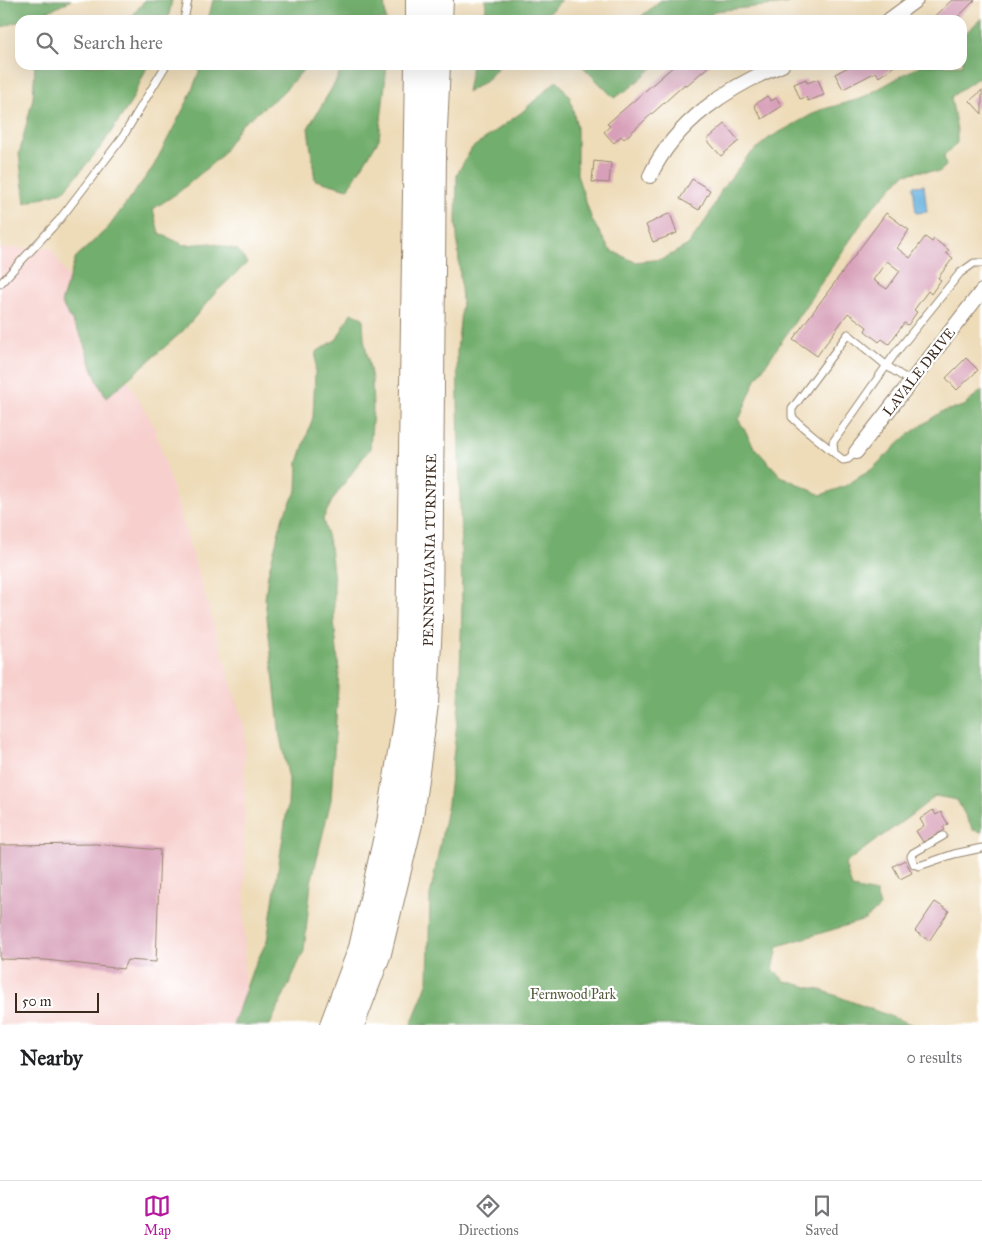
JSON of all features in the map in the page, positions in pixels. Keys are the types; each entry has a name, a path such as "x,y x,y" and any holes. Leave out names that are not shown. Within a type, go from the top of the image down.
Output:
{"highway":[{"path":"418,0 418,15"},
{"path":"440,15 441,0"},
{"name":"PENNSYLVANIA TURNPIKE","path":"332,1025 361,948 389,823 407,709 417,70"},
{"name":"PENNSYLVANIA TURNPIKE","path":"352,1025 379,953 410,824 426,704 430,622 434,150 438,70"}],"street":[{"path":"896,15 916,0"},
{"path":"650,176 663,151 687,124 746,81 771,70"},
{"name":"LAVALE DRIVE","path":"856,452 982,291"}],"lane":[{"path":"185,15 188,0"},
{"path":"0,284 60,219 122,138 163,70"},
{"path":"834,453 833,442 887,366 960,273 974,263 982,263"},
{"path":"856,452 848,459 842,460 813,434 801,426 792,416 792,409 848,334 887,366 911,382"},
{"path":"943,836 913,853 911,856 914,864 919,866 954,854 982,848"}],"shaded area":[{"path":"0,248 51,248 154,426 245,729 244,1025 0,1025"}],"green space":[{"path":"0,0 71,0 36,15 15,15 15,23 0,28"},
{"path":"145,0 172,0 169,15 133,15"},
{"path":"213,0 384,0 386,15 209,15"},
{"path":"485,0 562,0 546,15 484,15"},
{"path":"661,0 793,0 785,4 715,11 711,15 643,15"},
{"name":"Fernwood Park","path":"982,18 982,75 951,97 957,130 957,143 944,155 946,166 939,172 922,171 905,174 872,208 756,379 739,420 754,447 781,476 821,495 845,486 872,469 909,434 941,412 964,406 982,390 982,832 973,830 957,800 935,796 845,864 852,888 876,893 880,907 865,920 778,946 773,970 785,981 824,991 913,1025 411,1025 428,981 430,896 448,803 459,705 462,604 457,351 462,301 456,223 457,174 472,148 522,112 557,80 570,97 577,127 577,175 592,220 610,250 635,262 663,259 688,245 708,217 722,189 748,156 769,138 820,110 860,99 912,70 967,70 967,32"},
{"path":"35,70 146,70 130,104 100,148 64,191 25,203 19,154 33,98"},
{"path":"200,70 303,70 281,94 240,126 221,156 179,192 153,209 159,233 184,245 211,243 238,250 247,263 217,291 182,332 106,398 96,378 81,336 61,303 76,257 108,228 153,167 187,102"},
{"path":"341,70 386,70 379,139 348,189 315,180 308,128"},
{"path":"471,70 496,70 486,81 467,92"},
{"path":"586,70 650,70 630,88 614,98"},
{"path":"351,313 363,318 364,339 372,379 373,410 370,448 333,499 323,519 330,547 334,581 334,620 339,671 331,800 311,883 304,951 270,1025 233,1025 252,971 267,941 288,804 289,780 280,737 265,599 268,574 283,516 297,490 298,462 313,417 316,352 337,339"}],"water":[{"path":"924,185 927,212 916,213 913,186"}],"building":[{"path":"952,0 975,0 960,15 936,15"},
{"path":"669,70 704,70 686,86 685,84 624,139 621,136 614,143 604,132 610,126 607,124"},
{"path":"843,70 889,70 879,77 876,72 843,89 835,74"},
{"path":"806,79 807,83 818,79 824,95 808,101 806,97 800,99 794,84"},
{"path":"982,90 982,114 970,101"},
{"path":"767,96 771,101 776,98 782,106 762,119 754,105"},
{"path":"725,124 739,141 721,156 707,140"},
{"path":"594,161 611,163 609,183 592,182"},
{"path":"692,179 710,190 699,210 680,199"},
{"path":"670,213 677,233 653,242 646,225"},
{"path":"886,213 909,230 897,248 910,258 925,237 932,242 934,239 949,250 946,253 953,258 938,278 941,280 931,294 928,291 914,310 917,312 908,325 904,323 889,344 882,339 879,342 865,331 867,327 848,313 817,356 793,339","holes":["887,261 900,271 887,289 873,280"]},
{"path":"966,358 978,370 957,390 946,378"},
{"path":"933,810 936,815 941,812 948,824 943,827 945,830 923,842 916,831 924,826 920,819"},
{"path":"96,844 160,850 156,962 127,960 123,969 46,960 0,959 0,845"},
{"path":"905,860 912,873 900,879 893,866"},
{"path":"935,902 949,911 929,941 915,931"}]}
